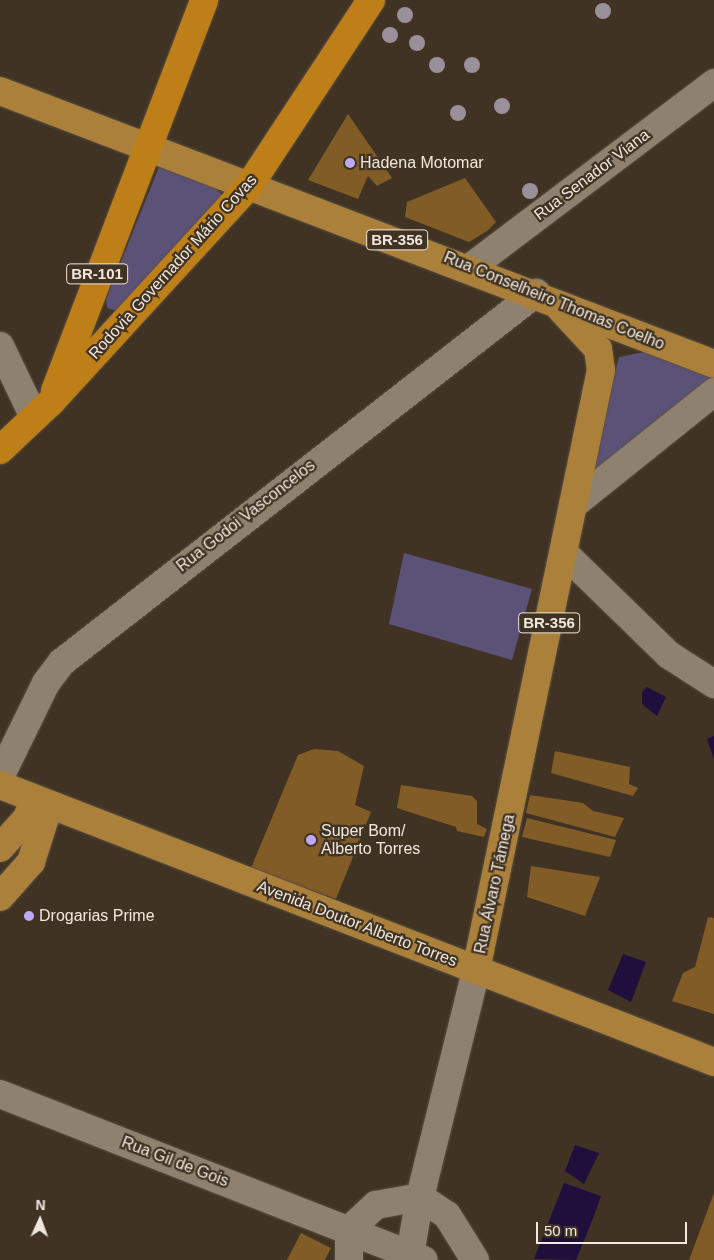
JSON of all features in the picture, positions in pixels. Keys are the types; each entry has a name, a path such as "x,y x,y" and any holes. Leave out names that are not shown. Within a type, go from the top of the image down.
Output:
{"highway":[{"name":"Rodovia Governador Mário Covas","path":"42,410 94,283 145,146 204,0"},
{"name":"Rodovia Governador Mário Covas","path":"0,450 42,410 249,186 371,0"},
{"path":"94,283 100,308 106,313 134,312"}],"main road":[{"name":"Rua Conselheiro Thomas Coelho","path":"0,91 249,186 471,267 714,364"},
{"name":"Rua Álvaro Támega","path":"476,970 564,553 601,356 574,320 541,295"},
{"name":"Avenida Doutor Alberto Torres","path":"0,785 42,803 714,1062"},
{"path":"0,848 42,803"},
{"path":"0,897 31,862 42,803"}],"street":[{"name":"Rua Senador Viana","path":"471,267 714,83"},
{"name":"Rua Godoi Vasconcelos","path":"0,777 46,683 62,662 541,295"},
{"path":"0,346 42,410"},
{"path":"573,505 714,392"},
{"path":"564,553 669,655 714,684"},
{"name":"Rua Álvaro Támega","path":"412,1258 420,1197 476,970"},
{"name":"Rua Gil de Gois","path":"0,1094 349,1230 412,1258"},
{"path":"349,1260 349,1230 376,1206 420,1197 447,1215 475,1260"}],"shaded area":[{"path":"159,167 213,185 225,198 117,311 107,308 106,299"},
{"path":"649,351 714,375 714,380 587,481 619,357"},
{"path":"404,553 532,589 512,660 389,624"},
{"path":"647,687 666,697 657,716 642,704 642,692"},
{"path":"714,736 714,759 707,739"},
{"path":"623,954 646,962 631,1002 608,990"},
{"path":"575,1145 599,1153 584,1184 565,1171"},
{"path":"564,1183 601,1196 592,1221 576,1260 534,1259"}],"building":[{"name":"Hadena Motomar","path":"348,114 392,178 377,186 368,176 358,199 308,180"},
{"path":"465,178 496,222 487,231 469,242 405,217 407,202"},
{"name":"Super Bom/ Alberto Torres","path":"314,749 338,751 364,766 355,805 371,812 336,899 251,868 298,755"},
{"path":"555,751 630,767 629,784 638,788 633,796 551,773"},
{"path":"401,785 472,796 477,801 477,824 487,829 484,837 457,831 456,827 397,808"},
{"path":"530,795 583,803 593,811 624,818 615,837 526,813"},
{"path":"527,818 616,840 610,857 522,837"},
{"path":"531,866 600,877 585,916 527,897"},
{"path":"708,917 714,918 714,1014 672,1001 683,973 695,967"},
{"path":"714,1193 714,1260 689,1260"},
{"path":"301,1233 331,1248 325,1260 287,1260"}],"place":[{"name":"Hadena Motomar","path":"350,163"},
{"name":"Super Bom/ Alberto Torres","path":"311,840"},
{"name":"Drogarias Prime","path":"29,916"}]}
